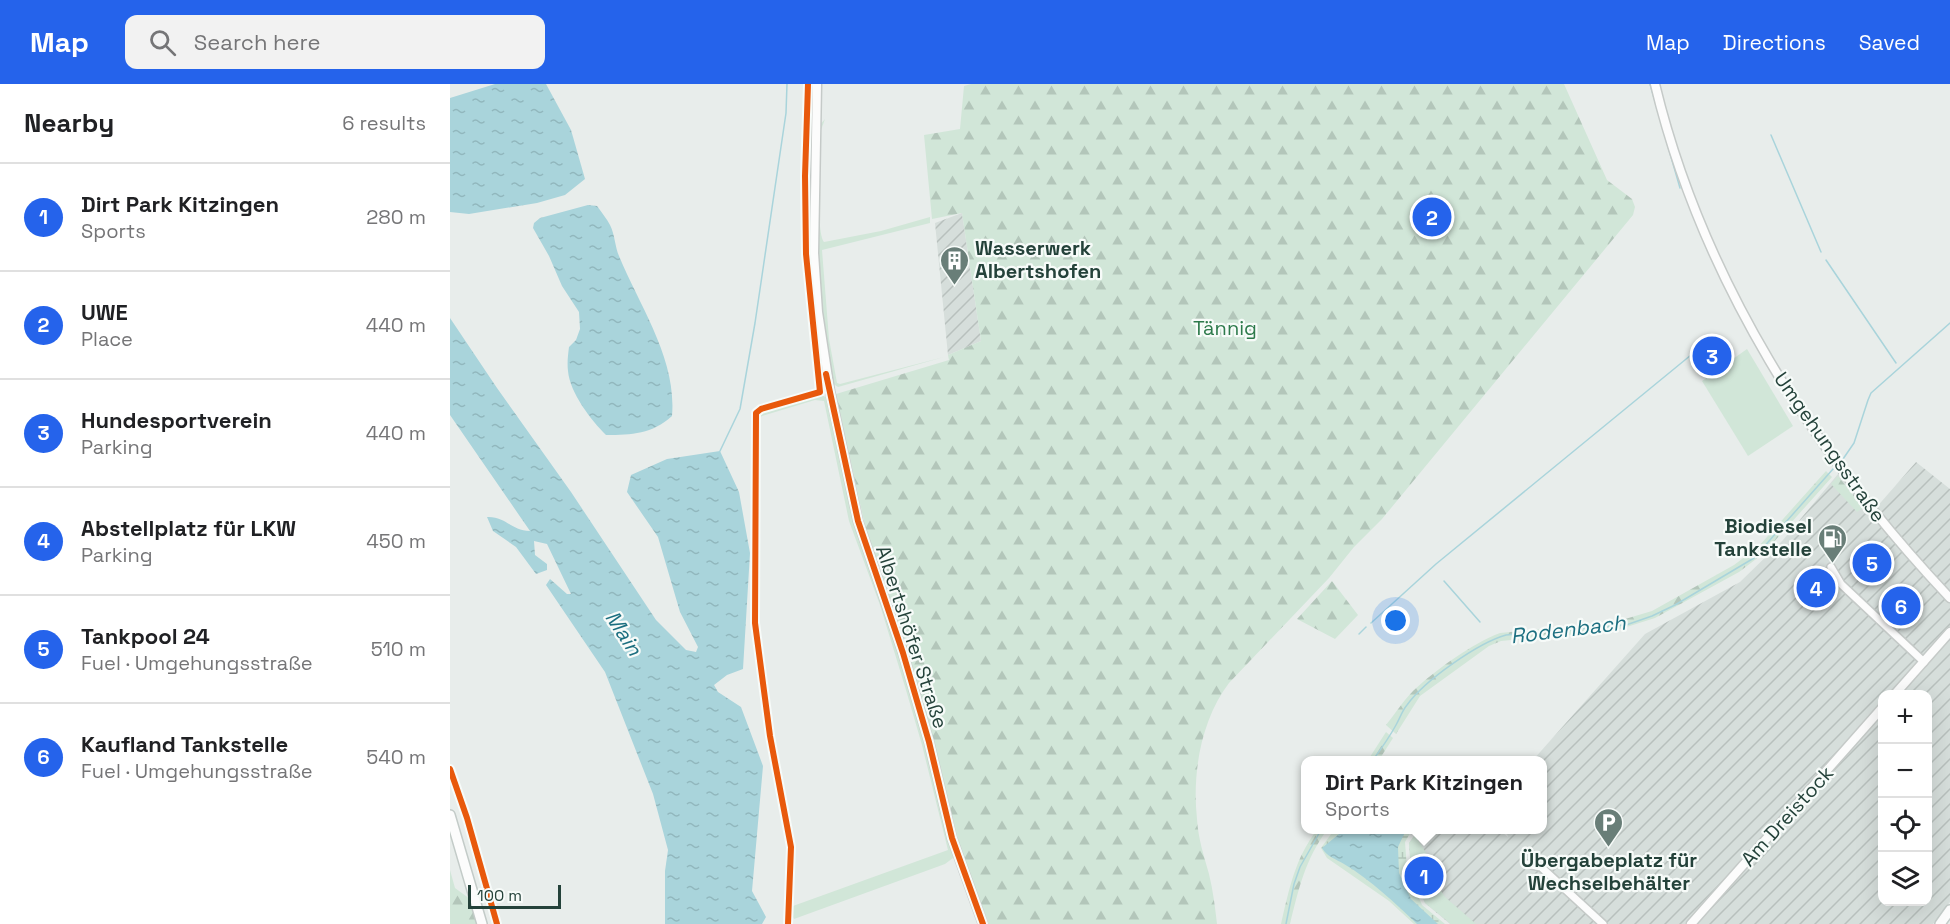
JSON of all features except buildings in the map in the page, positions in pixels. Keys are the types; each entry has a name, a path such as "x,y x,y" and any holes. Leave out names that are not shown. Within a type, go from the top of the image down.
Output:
{"main road":[{"path":"450,816 482,924"},
{"path":"1940,924 1950,910"}],"street":[{"name":"Albertshöfer Straße","path":"818,84 814,253 818,312 830,391 858,520 903,653 929,742 952,838 983,924"},
{"name":"Umgehungsstraße","path":"1655,84 1673,146 1704,230 1744,315 1790,395 1862,498 1950,598"},
{"path":"1831,567 1841,584 1924,662"},
{"path":"1899,690 1950,632"},
{"name":"Am Dreistock","path":"1691,924 1878,713"},
{"path":"1527,864 1541,867 1603,924"}],"shaded area":[{"path":"962,213 981,341 948,355 935,223"},
{"path":"1916,462 1950,489 1950,902 1933,924 1450,924 1425,903 1411,871 1409,843 1415,834 1504,834 1508,837 1507,834 1547,834 1547,756 1537,756 1645,634 1740,582 1783,540 1843,468 1875,509"}],"green space":[{"name":"Tännig","path":"971,84 1564,84 1607,180 1632,199 1635,207 1633,215 1382,519 1229,683 1219,698 1205,730 1196,784 1199,833 1212,886 1217,924 989,924 961,851 944,783 893,609 865,526 836,394 949,360 948,355 981,341 962,213 932,219 924,135 960,129 964,86"},
{"path":"825,119 821,130 819,189 821,235 824,242 881,231 930,217 930,223 822,250 829,339 837,383 944,357 838,387 832,383 824,337 817,259 819,126"},
{"path":"1747,349 1793,426 1748,456 1702,381"},
{"path":"820,394 829,399 864,548 918,712 953,858 945,864 794,919 791,913 791,903 793,906 948,850 906,690 880,605 849,521 824,401 815,400 762,416 757,420 759,415 766,410"},
{"path":"1826,471 1832,477 1764,553 1739,572 1655,618 1617,630 1501,641 1489,646 1420,696 1396,734 1386,725 1413,691 1443,666 1478,643 1500,633 1615,622 1652,611 1734,565 1758,547"},
{"path":"1838,476 1863,508 1857,512 1831,484"},
{"path":"1332,581 1358,615 1335,639 1297,619"},
{"path":"1386,732 1393,738 1382,756 1371,756"},
{"path":"1314,834 1324,834 1308,863 1290,924 1281,924 1298,863"},
{"path":"1331,834 1410,834 1405,842 1407,869 1422,905 1445,924 1414,924 1389,901 1327,858 1321,848"},
{"path":"1415,835 1431,861 1435,882 1445,897 1476,924 1451,924 1425,903 1411,870 1409,843"},
{"path":"450,870 455,888 470,899 477,924 450,924"}],"water":[{"path":"495,84 546,84 571,130 585,179 565,195 537,203 469,214 450,212 450,98"},
{"path":"588,205 597,206 610,225 619,256 655,334 669,374 672,416 649,430 624,435 606,435 577,397 570,379 569,347 576,340 580,329 579,312 562,286 533,228 534,223 540,218"},
{"name":"Main","path":"450,318 571,492 656,620 686,650 696,652 698,647 680,612 658,537 627,492 631,475 667,459 720,451 739,492 750,553 743,669 727,675 714,685 718,692 741,707 763,766 752,891 766,917 762,924 665,924 665,871 668,850 653,794 605,672 546,585 550,579 567,594 571,594 547,544 534,541 535,555 547,564 547,570 536,574 516,547 493,531 487,517 494,517 518,529 530,531 450,415"},
{"path":"1339,834 1404,834 1398,847 1399,873 1411,899 1438,924 1417,924 1373,884 1326,854 1322,848"}],"waterway":[{"path":"720,451 740,409 786,113 787,84"},
{"path":"1650,84 1680,188"},
{"path":"1771,135 1821,252"},
{"path":"1826,260 1896,363"},
{"name":"Rodenbach","path":"1843,459 1854,443 1871,393 1950,323"},
{"path":"1371,623 1436,564 1702,346"},
{"name":"Rodenbach","path":"1376,756 1391,734 1405,707 1415,695 1467,654 1506,635 1626,625 1675,605 1754,558 1833,469"},
{"path":"1444,581 1480,622"},
{"path":"1359,634 1366,627"},
{"name":"Rodenbach","path":"1286,924 1300,867 1319,834"}],"cycle path":[{"path":"788,924 791,847 770,736 755,623 756,413 761,409 820,392 806,254 805,176 808,84"},
{"path":"826,374 858,521 903,653 929,742 952,838 983,924"},
{"path":"450,769 467,818 497,924"}],"place":[{"name":"UWE","path":"1432,217"},
{"name":"Wasserwerk Albertshofen","path":"954,286"},
{"name":"Hundesportverein","path":"1712,356"},
{"name":"Tankpool 24","path":"1872,563"},
{"name":"Biodiesel Tankstelle","path":"1833,564"},
{"name":"Abstellplatz für LKW","path":"1816,588"},
{"name":"Kaufland Tankstelle","path":"1901,606"},
{"name":"Übergabeplatz für Wechselbehälter","path":"1609,848"},
{"name":"Dirt Park Kitzingen","path":"1424,876"}]}
